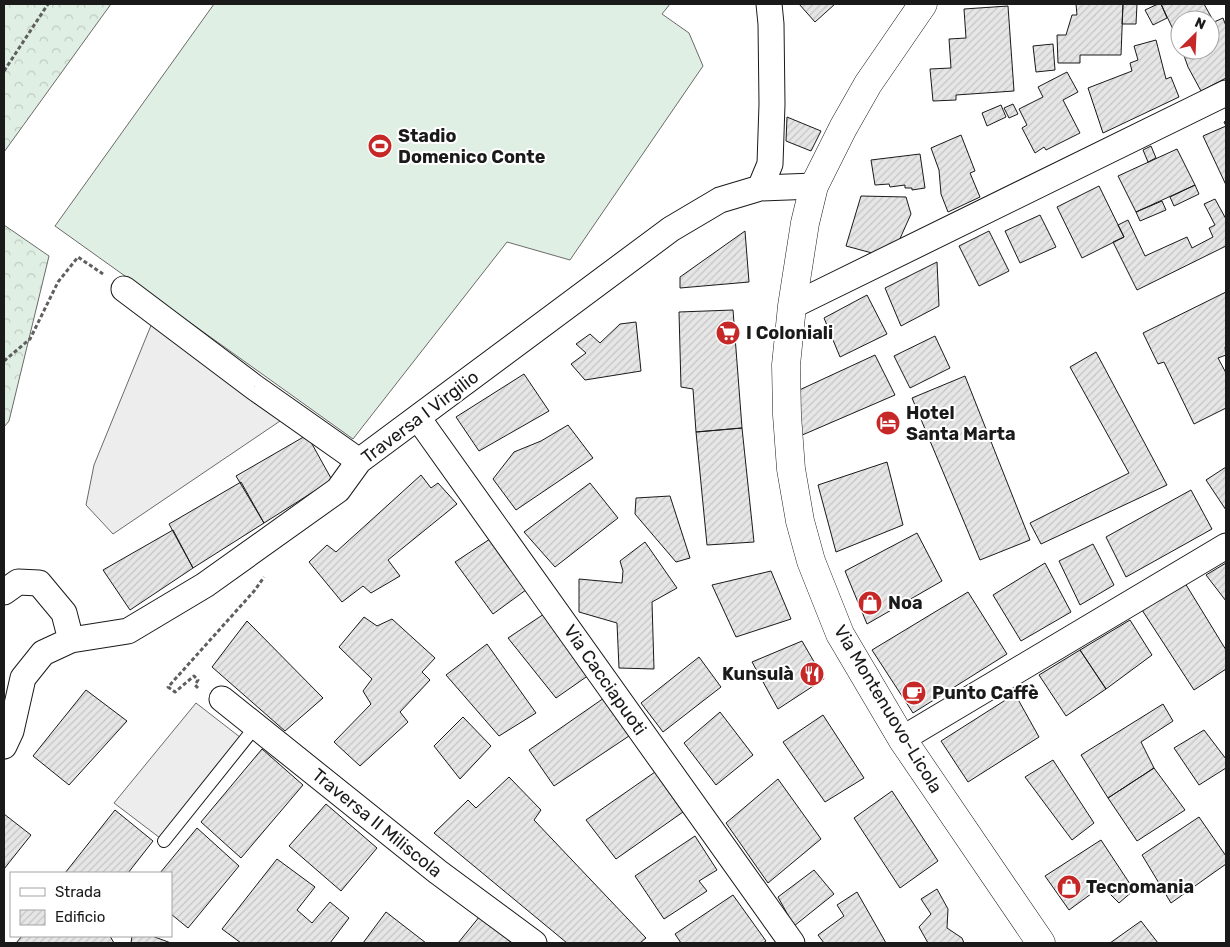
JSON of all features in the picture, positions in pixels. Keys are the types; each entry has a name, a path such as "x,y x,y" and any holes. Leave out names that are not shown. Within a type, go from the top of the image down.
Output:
{"street":[{"path":"760,188 770,164 772,24 769,4"},
{"name":"Via Montenuovo-Licola","path":"923,4 868,84 843,128 814,186 805,223 792,306 786,365 791,469 800,522 811,561 840,634 902,738 1041,943"},
{"path":"792,306 1226,93"},
{"name":"Traversa I Virgilio","path":"4,746 11,732 23,678 43,653 71,640 128,631 205,586 338,490 359,461 671,229 720,200 760,188 814,186"},
{"path":"124,289 254,387 359,461"},
{"name":"Via Cacciapuoti","path":"418,418 792,943"},
{"path":"902,738 1226,546"},
{"path":"4,592 18,582 39,583 64,613 71,640"},
{"name":"Traversa II Miliscola","path":"222,699 438,872 534,943"}],"lane":[{"path":"164,841 256,726"}],"path":[{"path":"4,71 48,4"},
{"path":"4,361 30,339 58,282 78,257 124,289"},
{"path":"175,692 168,687 255,590 268,572"}],"green space":[{"path":"4,4 111,4 4,152"},
{"name":"Stadio Domenico Conte","path":"214,4 670,4 662,14 689,33 703,66 570,260 507,242 353,439 55,226"},
{"path":"4,225 49,256 9,421 4,427"}],"shaded area":[{"path":"154,318 286,417 113,534 86,505 94,465"},
{"path":"196,703 245,741 164,841 114,803"}],"building":[{"path":"799,4 835,4 815,22"},
{"path":"1076,4 1123,4 1121,55 1080,55 1080,63 1058,63 1057,35 1066,35 1072,15 1077,15"},
{"path":"1123,4 1137,4 1136,24 1122,24"},
{"path":"1161,4 1167,18 1153,25 1145,10"},
{"path":"1161,4 1204,4 1207,10 1170,10 1170,23"},
{"path":"1008,6 1014,91 956,95 956,100 933,101 930,69 951,68 949,39 966,38 964,9"},
{"path":"1223,18 1226,26 1226,78 1201,91 1186,60 1220,60 1220,19"},
{"path":"1156,40 1166,79 1171,77 1179,97 1103,133 1088,88 1132,71 1130,63 1138,60 1134,46"},
{"path":"1053,44 1055,70 1036,72 1033,46"},
{"path":"1067,72 1078,92 1063,100 1080,133 1046,150 1044,147 1035,153 1022,128 1027,125 1019,109 1043,97 1038,87"},
{"path":"1013,104 1018,114 1009,118 1004,108"},
{"path":"1001,105 1006,117 987,126 982,113"},
{"path":"787,117 821,131 811,151 786,141"},
{"path":"1226,126 1226,185 1203,136"},
{"path":"961,135 975,171 970,173 980,197 948,212 941,194 939,170 931,148"},
{"path":"1151,146 1156,158 1148,162 1143,150"},
{"path":"1177,149 1195,185 1136,212 1118,176"},
{"path":"920,154 925,188 912,190 912,188 905,188 905,185 890,187 889,184 875,185 871,160"},
{"path":"1195,185 1199,194 1174,206 1170,197"},
{"path":"1099,186 1124,237 1082,258 1057,207"},
{"path":"861,196 906,197 911,214 898,243 872,253 846,246"},
{"path":"1215,199 1226,219 1226,246 1137,290 1113,242 1124,237 1118,225 1128,220 1145,256 1187,237 1192,248 1213,237 1209,228 1215,225 1204,204"},
{"path":"1162,201 1166,210 1140,221 1136,212"},
{"path":"1040,215 1056,247 1020,263 1005,231"},
{"path":"745,231 749,282 680,288 680,277"},
{"path":"989,231 1009,271 979,286 959,246"},
{"path":"937,262 939,306 901,326 885,288"},
{"path":"1226,292 1226,355 1218,358 1226,373 1226,408 1194,424 1164,362 1158,364 1143,333"},
{"path":"867,295 887,334 840,357 824,318"},
{"path":"733,310 742,428 696,432 693,389 681,387 679,312"},
{"path":"636,322 641,371 585,380 571,364 586,353 576,344 590,334 600,343 620,324"},
{"path":"935,336 950,368 910,388 894,356"},
{"path":"1096,352 1167,485 1041,544 1030,523 1129,473 1070,367"},
{"path":"875,355 895,395 800,436 795,392"},
{"path":"524,374 549,411 479,451 456,417"},
{"path":"965,376 1030,540 980,560 912,398"},
{"path":"568,425 593,458 516,510 493,479 514,452 541,441"},
{"path":"742,428 754,542 707,545 696,432"},
{"path":"307,435 332,480 264,523 236,476"},
{"path":"887,462 903,525 836,552 818,485"},
{"path":"1226,467 1226,510 1206,480"},
{"path":"421,475 431,488 438,483 457,504 388,560 400,576 371,593 363,586 342,602 309,562 327,545 336,552"},
{"path":"241,482 264,523 193,568 169,524"},
{"path":"590,483 618,518 555,567 524,532"},
{"path":"1191,490 1212,529 1126,577 1106,537"},
{"path":"670,496 690,558 676,562 635,514 636,498"},
{"path":"173,530 193,568 130,610 103,570"},
{"path":"917,533 942,581 867,624 845,571"},
{"path":"493,537 530,587 493,614 455,562"},
{"path":"645,542 677,588 652,602 654,669 619,668 617,623 579,612 579,579 622,583 623,571 620,561"},
{"path":"1093,544 1114,585 1080,605 1059,561"},
{"path":"1045,563 1071,612 1021,641 993,595"},
{"path":"1226,563 1226,601 1206,575"},
{"path":"771,571 791,619 736,637 712,585"},
{"path":"1185,583 1226,650 1226,669 1194,690 1142,610"},
{"path":"968,592 1007,654 913,713 872,650"},
{"path":"544,614 589,675 556,698 508,638"},
{"path":"364,617 377,626 392,619 435,658 422,672 430,680 400,712 408,722 360,766 334,742 371,704 363,691 372,679 339,647"},
{"path":"1130,620 1152,655 1106,689 1080,650"},
{"path":"247,621 323,698 285,731 212,667"},
{"path":"802,641 824,679 778,709 752,662"},
{"path":"487,644 536,713 499,736 446,675"},
{"path":"1080,650 1106,689 1066,716 1039,675"},
{"path":"699,657 721,687 663,732 641,703"},
{"path":"86,690 127,721 69,785 33,756"},
{"path":"1015,694 1039,737 968,782 941,741"},
{"path":"604,698 629,736 554,786 529,750"},
{"path":"1163,704 1173,721 1141,742 1154,768 1108,798 1081,755"},
{"path":"720,712 753,755 716,785 684,743"},
{"path":"823,715 864,778 825,802 783,742"},
{"path":"463,717 491,746 460,779 434,746"},
{"path":"1204,730 1226,759 1226,768 1199,785 1174,748"},
{"path":"262,749 303,785 241,858 201,822"},
{"path":"1053,760 1094,823 1072,840 1025,777"},
{"path":"1154,768 1185,810 1137,841 1108,798"},
{"path":"655,772 683,812 616,859 586,820"},
{"path":"509,777 541,810 534,820 646,938 640,943 567,943 434,833 468,800 476,808"},
{"path":"778,779 821,839 768,883 726,823"},
{"path":"892,791 938,861 900,888 854,818"},
{"path":"326,804 377,848 341,891 289,846"},
{"path":"115,810 153,841 129,872 66,872"},
{"path":"4,814 31,835 4,869"},
{"path":"1199,817 1226,856 1226,864 1171,903 1142,855"},
{"path":"197,828 239,866 188,928 172,915 172,872 161,872"},
{"path":"695,836 717,870 699,881 707,891 664,919 635,876"},
{"path":"1101,840 1134,890 1119,903 1102,886 1069,910 1045,876"},
{"path":"277,859 315,887 297,910 312,923 330,902 349,918 330,943 241,943 222,929"},
{"path":"814,870 834,894 794,926 778,897"},
{"path":"937,889 948,909 947,928 962,938 964,943 928,943 919,927 931,914 921,899"},
{"path":"857,892 886,943 824,943 818,935 844,916 837,905"},
{"path":"733,895 766,941 763,943 681,943 675,934"},
{"path":"386,912 426,943 363,943"},
{"path":"480,916 512,943 458,943"},
{"path":"1141,921 1158,943 1110,943"},
{"path":"21,937 111,937 114,943 16,943"},
{"path":"132,937 155,937 171,943 131,943"}],"place":[{"name":"Stadio Domenico Conte","path":"380,146"},
{"name":"I Coloniali","path":"728,333"},
{"name":"Hotel Santa Marta","path":"888,423"},
{"name":"Noa","path":"870,603"},
{"name":"Kunsulà","path":"812,674"},
{"name":"Punto Caffè","path":"914,693"},
{"name":"Tecnomania","path":"1069,887"}]}
